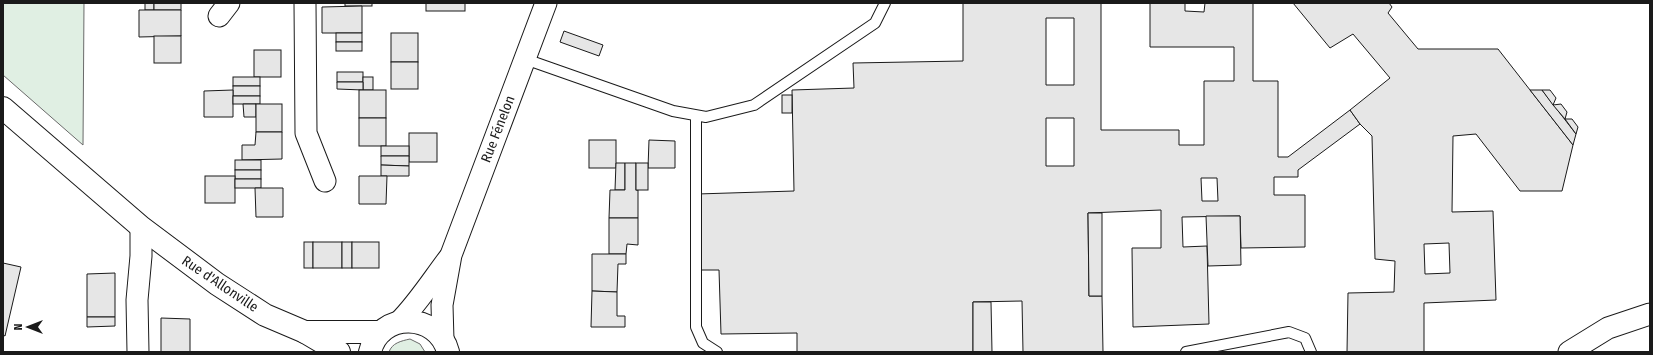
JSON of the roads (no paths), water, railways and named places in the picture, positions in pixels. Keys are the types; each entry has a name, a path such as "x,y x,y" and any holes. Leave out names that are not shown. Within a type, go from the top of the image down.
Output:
{"main road":[{"name":"Rue d'Allonville","path":"3,108 141,227 217,284 265,315 305,332 339,352"},
{"name":"Rue d'Allonville","path":"305,332 390,327 411,321 424,324 435,330 445,346"},
{"path":"370,352 374,340 390,327"}],"street":[{"path":"305,3 306,132 325,181"},
{"name":"Rue Fénelon","path":"445,346 442,305 451,255 546,3"},
{"path":"138,352 137,300 141,256 141,227"},
{"name":"Rue Fénelon","path":"390,327 412,309 451,255"},
{"path":"1569,352 1608,328 1650,314"}],"lane":[{"path":"525,59 673,111 706,118 754,105 876,23 885,3"},
{"path":"696,116 696,327 703,344 718,352"},
{"path":"1186,352 1289,332 1305,338 1311,352"}]}
